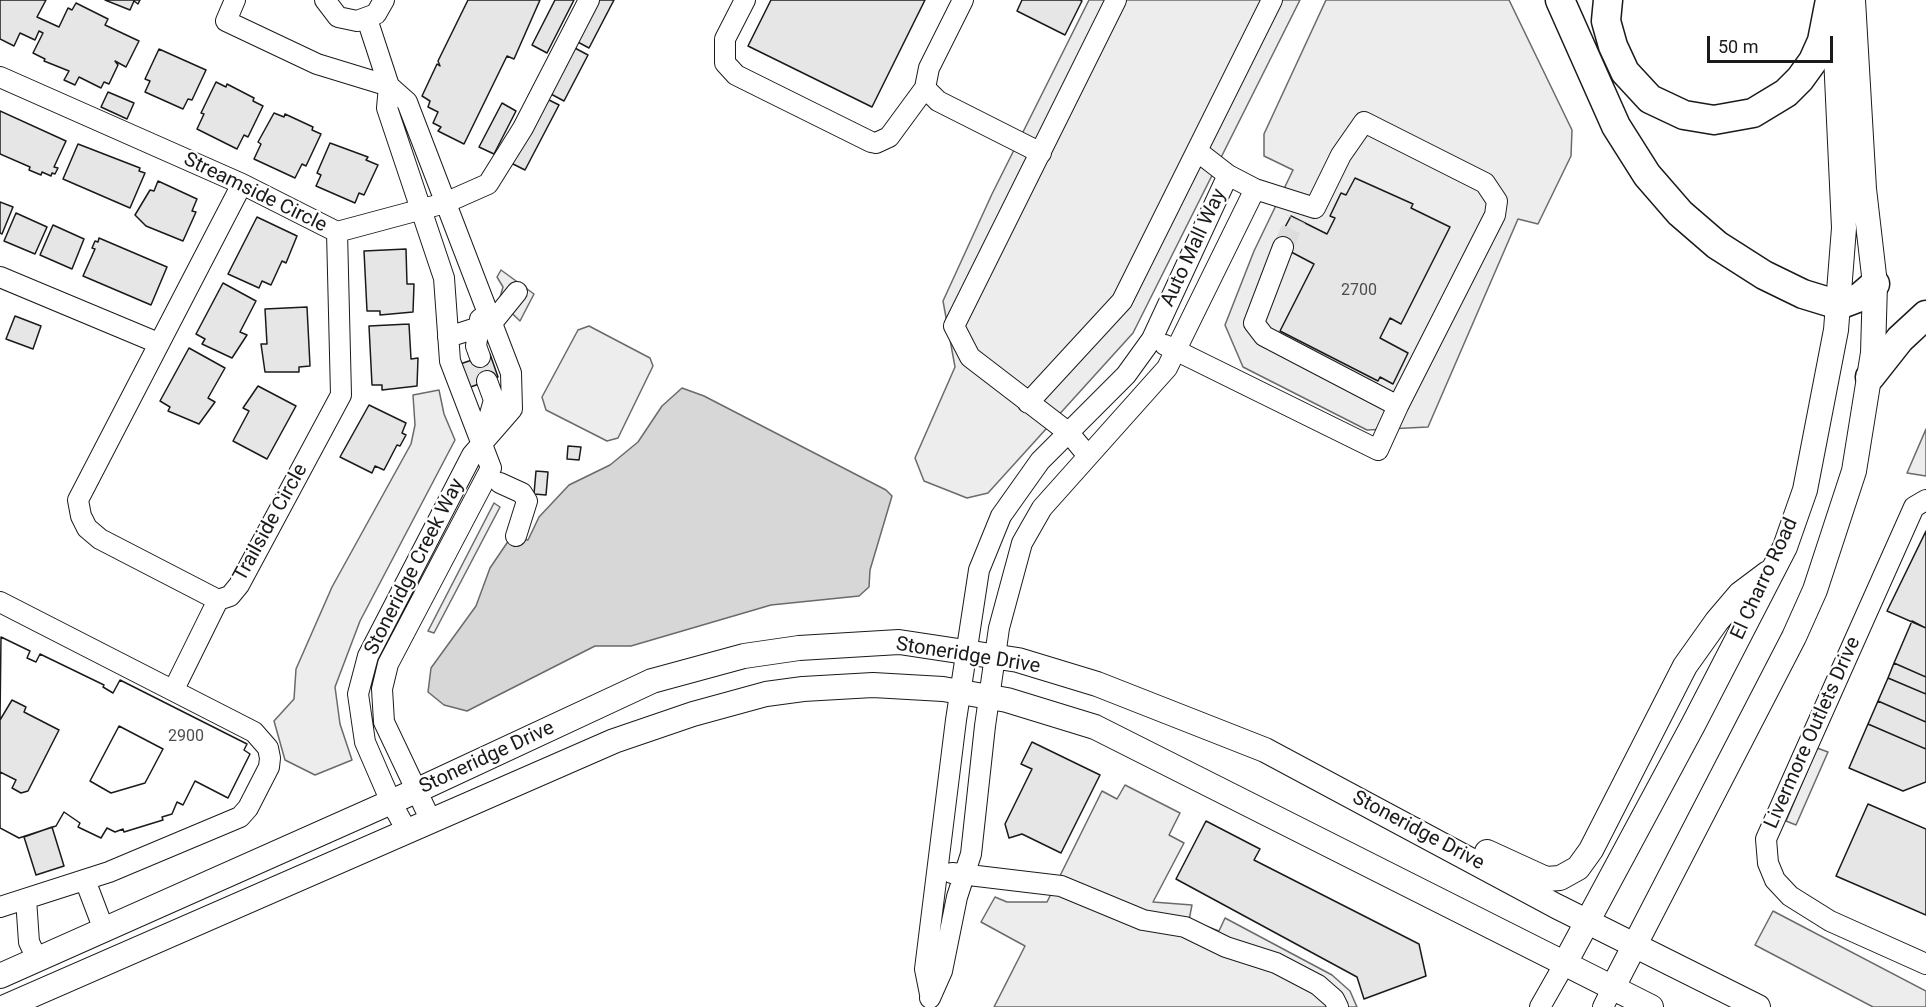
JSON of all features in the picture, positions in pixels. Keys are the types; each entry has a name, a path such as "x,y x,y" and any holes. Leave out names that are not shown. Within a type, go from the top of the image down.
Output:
{"highway":[{"path":"1560,0 1616,126 1647,175 1680,213 1717,245 1764,275 1803,294 1839,305 1860,297 1875,284"},
{"path":"1608,0 1606,21 1613,46 1625,72 1650,99 1684,116 1714,120 1753,113 1786,93 1813,61 1842,0"},
{"path":"1870,377 1899,339 1926,315"}],"main road":[{"name":"El Charro Road","path":"1565,963 1785,547 1805,490 1839,305 1844,228 1842,0"},
{"path":"1608,997 1794,637 1815,590 1854,471 1870,377 1875,284 1842,0"},
{"path":"1414,828 1482,849 1546,879 1560,878 1578,868 1591,850 1685,666 1717,621 1740,594 1772,570"},
{"name":"Stoneridge Drive","path":"0,976 418,790 652,681 744,656 857,643 899,642 1018,660 1097,684 1265,750 1587,922 1758,1007"},
{"name":"Stoneridge Drive","path":"5,1007 614,741 693,714 766,694 803,689 873,686 961,692 989,697 1015,702 1095,727 1565,963 1608,997 1651,1007"}],"street":[{"path":"235,0 226,21 317,64 389,86"},
{"path":"325,0 338,17 347,21 366,19 376,14 384,0"},
{"name":"Streamside Circle","path":"0,77 242,184 337,232 445,203 488,183 523,128 589,0"},
{"path":"745,0 725,39 725,63 736,75 871,142 883,141 889,136 925,88 929,68 963,0"},
{"path":"1088,456 1069,433 970,357 954,326 1116,0"},
{"path":"1028,403 1122,301 1272,0"},
{"name":"Stoneridge Creek Way","path":"366,19 389,86 387,108 423,209 444,278 450,361 491,468 388,664 381,689 384,722 431,820"},
{"name":"Stoneridge Creek Way","path":"389,86 407,102 482,299 485,326 511,373 512,409 472,455 368,656 358,694 365,742 391,802 407,831"},
{"path":"925,88 938,101 1041,153"},
{"path":"1152,339 1378,450 1495,215 1497,201 1485,183 1364,122 1341,155 1315,208 1300,211 1255,189"},
{"path":"1197,151 1228,175"},
{"name":"Auto Mall Way","path":"1228,175 1255,189 1176,350 1158,381 1042,508 1022,543 1005,604 995,657 971,854 957,897 942,972 929,1000 925,969 979,570 1001,516 1040,461 1126,375 1152,339 1228,175"},
{"name":"Trailside Circle","path":"242,184 82,488 78,500 81,516 87,528 100,539 219,600 230,596 239,585 341,395 337,232"},
{"path":"1283,247 1254,323 1264,336 1398,406"},
{"path":"6,280 158,343"},
{"path":"448,337 485,326 517,292"},
{"name":"Stoneridge Creek Way","path":"480,357 476,346 485,326"},
{"name":"Stoneridge Creek Way","path":"482,442 494,400 487,381"},
{"path":"500,483 522,493 527,501 516,536"},
{"name":"Livermore Outlets Drive","path":"1926,500 1914,507 1766,839 1768,863 1775,880 1790,896 1830,921 1926,964"},
{"path":"174,689 219,600"},
{"path":"0,602 174,689 254,732 268,748 269,767 248,808 240,817 85,880 0,907"},
{"path":"938,872 1053,884 1143,920 1185,927 1226,947 1276,963 1318,985 1334,999 1338,1007"},
{"path":"85,880 104,930"},
{"path":"26,899 29,942 37,959"},
{"name":"El Charro Road","path":"1540,1007 1565,963"}],"shaded area":[{"path":"1089,0 1300,0 1133,333 988,493 967,498 924,481 915,458 955,367 943,301 992,194"},
{"path":"1326,0 1509,0 1572,130 1571,156 1538,224 1518,219 1428,427 1367,430 1243,367 1225,325 1254,251 1293,170 1264,156 1264,134"},
{"path":"501,270 534,294 520,321 499,301 503,287 497,277"},
{"path":"589,326 650,358 653,366 618,438 607,441 546,410 542,397 578,330"},
{"path":"682,388 704,396 886,490 892,496 870,570 869,587 859,596 771,605 631,646 595,646 467,711 444,705 428,692 431,668 476,606 490,568 511,537 528,540 539,517 569,485 610,465 638,442 662,406"},
{"path":"439,390 444,414 455,440 360,621 335,687 340,724 352,760 315,775 285,760 274,721 294,699 296,669 332,587 411,444 415,425 413,395"},
{"path":"1926,429 1926,476 1907,473"},
{"path":"494,503 500,507 434,633 428,631"},
{"path":"1817,748 1828,752 1796,825 1786,821"},
{"path":"1125,785 1180,813 1169,835 1184,843 1153,902 1192,905 1189,920 1219,931 1225,918 1332,975 1350,991 1357,1007 994,1007 1025,946 981,922 995,897 1007,902 1047,902 1102,791 1117,799"},
{"path":"1773,911 1926,991 1926,1007 1873,1007 1755,945"}],"building":[{"path":"0,0 46,0 37,17 59,27 68,8 72,10 76,3 108,19 105,25 139,41 126,67 115,61 118,65 109,84 104,82 101,88 79,77 75,85 64,80 69,71 44,61 45,59 33,53 43,33 39,31 35,40 20,33 14,46 0,39"},
{"path":"0,0 46,0 37,17 59,27 68,8 72,10 76,3 108,19 105,25 139,41 126,67 115,61 118,65 109,84 104,82 101,88 79,77 75,85 64,80 69,71 44,61 45,59 33,53 43,33 39,31 35,40 20,33 14,46 0,39"},
{"path":"0,0 46,0 37,17 59,27 68,8 72,10 76,3 108,19 105,25 139,41 126,67 115,61 118,65 109,84 104,82 101,88 79,77 75,85 64,80 69,71 44,61 45,59 33,53 43,33 39,31 35,40 20,33 14,46 0,39"},
{"path":"105,0 140,0 138,4 134,1 130,10"},
{"path":"105,0 140,0 138,4 134,1 130,10"},
{"path":"105,0 140,0 138,4 134,1 130,10"},
{"path":"468,0 540,0 514,59 507,56 464,144 438,131 441,127 433,123 438,112 428,107 430,101 422,96 437,64 440,66 438,61"},
{"path":"468,0 540,0 514,59 507,56 464,144 438,131 441,127 433,123 438,112 428,107 430,101 422,96 437,64 440,66 438,61"},
{"path":"468,0 540,0 514,59 507,56 464,144 438,131 441,127 433,123 438,112 428,107 430,101 422,96 437,64 440,66 438,61"},
{"path":"555,0 574,0 547,53 532,45"},
{"path":"595,0 614,0 589,48 574,40"},
{"path":"771,0 925,0 872,107 748,46"},
{"path":"1022,0 1082,1 1065,35 1017,11"},
{"path":"573,47 588,55 564,101 549,93"},
{"path":"159,49 206,70 192,100 188,99 183,109 145,92 150,81 145,79"},
{"path":"216,82 226,87 227,84 254,98 253,101 263,106 248,137 244,135 237,149 197,129 204,114 201,113"},
{"path":"108,92 134,103 127,119 101,107"},
{"path":"545,98 559,105 525,170 511,163"},
{"path":"502,103 516,111 494,154 479,147"},
{"path":"0,111 66,141 54,167 58,168 55,174 52,173 51,176 42,172 41,175 29,170 30,167 0,154"},
{"path":"274,113 284,117 285,114 313,127 312,130 321,134 306,166 302,164 295,178 254,159 261,144 258,142"},
{"path":"330,143 368,157 366,160 378,165 364,195 359,193 355,203 316,186 321,175 317,173"},
{"path":"78,144 140,168 139,171 145,173 130,208 63,179"},
{"path":"1355,178 1413,204 1411,208 1450,227 1401,324 1390,318 1380,338 1408,353 1393,384 1380,377 1378,381 1280,331 1314,264 1276,244 1291,216 1327,234 1335,218 1330,216 1341,193 1346,195"},
{"path":"158,181 197,199 192,211 196,212 183,241 146,226 135,215 150,190 154,191"},
{"path":"0,202 13,207 2,234 0,233"},
{"path":"16,213 47,227 35,254 4,241"},
{"path":"257,217 297,236 286,263 282,261 271,285 262,281 259,288 228,274"},
{"path":"53,225 84,239 72,269 40,255"},
{"path":"99,238 167,267 151,305 83,276 95,249 92,248"},
{"path":"406,249 407,284 414,284 413,312 380,315 380,311 367,311 364,251"},
{"path":"223,283 256,301 240,332 247,335 232,358 202,344 205,339 196,334"},
{"path":"307,307 310,366 299,367 299,372 265,372 261,344 267,344 265,309"},
{"path":"15,316 41,326 33,349 6,339"},
{"path":"409,324 411,359 418,358 417,386 382,390 382,385 372,385 369,326"},
{"path":"189,348 225,368 208,398 215,402 199,424 168,411 170,407 160,401"},
{"path":"490,354 498,377 468,388 460,364"},
{"path":"258,386 296,406 267,459 233,441 249,411 243,408"},
{"path":"369,405 406,423 402,433 406,435 400,446 397,445 384,470 375,466 372,473 340,457"},
{"path":"568,446 581,447 579,460 567,459"},
{"path":"536,471 548,472 546,495 534,494"},
{"path":"1926,531 1926,628 1887,611"},
{"path":"1912,621 1926,628 1926,677 1894,663"},
{"path":"1,637 30,651 27,658 36,662 40,654 104,685 103,687 113,693 120,680 247,744 244,750 250,754 228,798 195,781 183,805 177,802 172,814 162,817 163,820 124,832 123,829 115,832 107,828 101,838 78,827 80,823 64,812 56,826 19,838 0,828 0,772 16,780 12,788 21,793 28,791 59,730 24,712 26,707 12,700 0,720"},
{"path":"1,637 30,651 27,658 36,662 40,654 104,685 103,687 113,693 120,680 247,744 244,750 250,754 228,798 195,781 183,805 177,802 172,814 162,817 163,820 124,832 123,829 115,832 107,828 101,838 78,827 80,823 64,812 56,826 19,838 0,828 0,772 16,780 12,788 21,793 28,791 59,730 24,712 26,707 12,700 0,720","holes":["119,726 163,749 145,783 111,793 90,781"]},
{"path":"1894,663 1926,677 1926,694 1888,678"},
{"path":"1888,678 1926,694 1926,722 1878,701"},
{"path":"12,700 26,707 24,712 59,730 28,791 21,793 12,788 16,780 0,772 0,720"},
{"path":"1878,701 1926,722 1926,749 1868,724"},
{"path":"1868,724 1926,749 1926,782 1903,791 1849,768"},
{"path":"119,726 163,749 145,783 111,793 90,781"},
{"path":"1032,742 1100,775 1061,853 1022,834 1009,838 1005,824 1032,769 1021,764"},
{"path":"1868,804 1926,829 1926,915 1836,876"},
{"path":"1206,821 1260,849 1254,860 1419,944 1426,976 1364,999 1357,977 1176,879"},
{"path":"52,827 64,866 36,875 24,837"}],"tunnel":[{"path":"1283,247 1296,219"}]}
